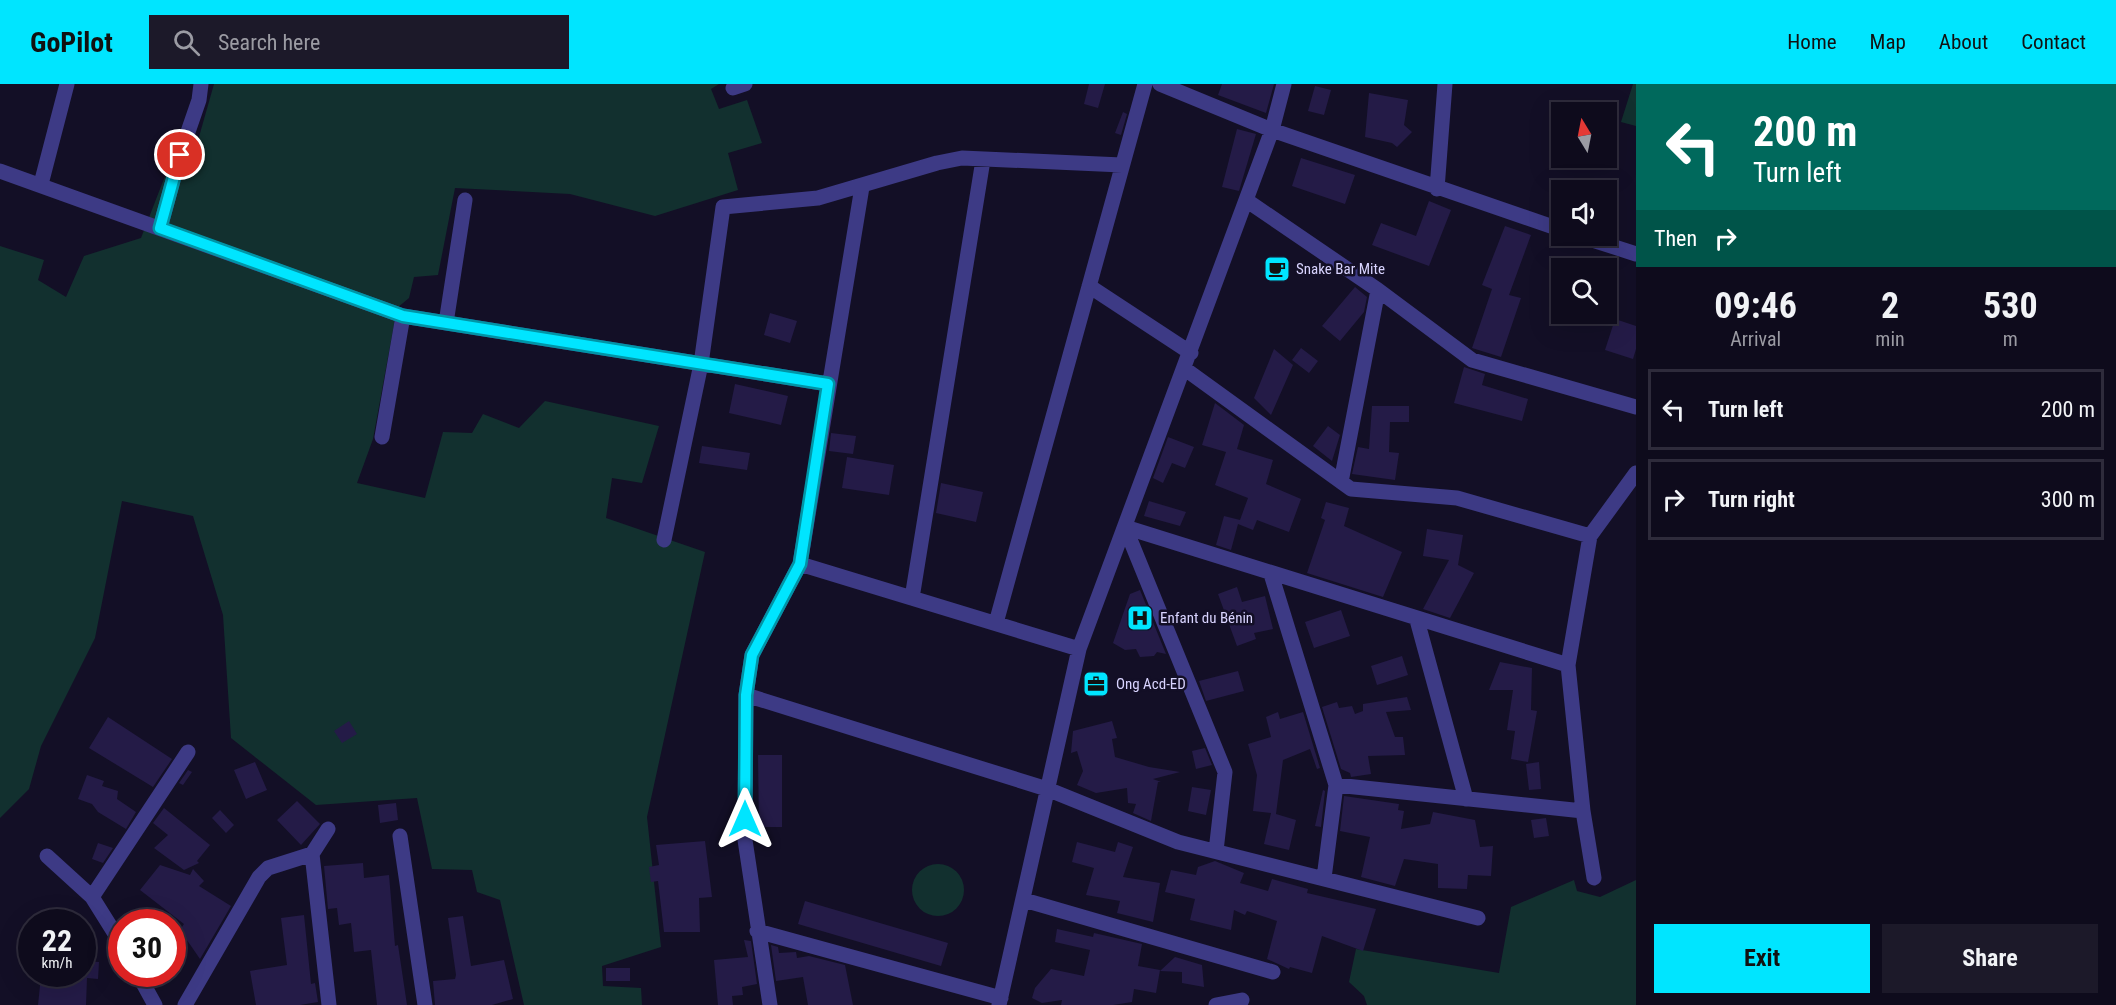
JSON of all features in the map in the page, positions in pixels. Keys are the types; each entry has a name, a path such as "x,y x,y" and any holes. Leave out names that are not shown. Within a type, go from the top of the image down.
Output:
{"street":[{"path":"41,184 67,84"},
{"path":"160,228 180,155 199,100 201,84"},
{"path":"996,623 1145,84"},
{"path":"1160,84 1272,130 1437,189 1551,226"},
{"path":"757,931 1000,1001 1079,649 1272,130 1284,84"},
{"path":"1437,189 1444,84"},
{"path":"664,540 701,364 723,207 818,198 962,158 1122,165"},
{"path":"912,598 983,160"},
{"path":"0,171 403,316 828,384"},
{"path":"770,1005 744,840 746,695 752,655 800,564 862,187"},
{"path":"446,323 465,200"},
{"path":"1246,200 1378,290 1472,360 1636,408"},
{"path":"1611,246 1636,254"},
{"path":"1089,286 1191,352"},
{"path":"1341,482 1378,290"},
{"path":"382,437 403,316"},
{"path":"1185,369 1351,489 1457,498 1590,536"},
{"path":"1594,878 1583,811 1568,665 1590,536 1636,473"},
{"path":"1125,527 1417,620 1568,665"},
{"path":"1125,527 1225,772 1216,851"},
{"path":"800,564 1079,649"},
{"path":"1271,574 1336,785 1324,878"},
{"path":"1417,620 1466,799"},
{"path":"746,695 1047,789 1178,842 1478,918"},
{"path":"92,897 188,752"},
{"path":"1336,785 1583,811"},
{"path":"328,829 312,854 329,1005"},
{"path":"400,836 425,1005"},
{"path":"185,1005 259,877 268,868 312,854"},
{"path":"47,856 92,897 108,923"},
{"path":"1024,900 1273,972"},
{"path":"145,987 155,1005"},
{"path":"1216,1005 1242,1000"}],"green space":[{"path":"214,84 719,84 711,89 719,109 747,100 762,143 728,153 738,190 655,216 570,194 455,188 438,275 414,277 409,298 397,308 373,439 357,483 425,498 443,432 472,433 483,414 519,428 545,401 659,426 642,483 612,478 606,518 705,552 647,817 661,947 602,966 603,986 641,988 642,1005 524,1005 500,900 477,892 472,870 432,869 417,798 316,805 231,738 223,615 193,516 122,501 95,638 41,746 29,789 0,818 0,246 44,260 38,280 66,297 84,256 141,238 174,153 195,151"},
{"path":"1633,84 1636,84 1636,126 1621,122"},
{"path":"938,864 952,868 960,876 964,890 960,904 952,912 938,916 924,912 916,904 912,890 916,876 924,868"},
{"path":"1574,880 1577,891 1600,897 1636,880 1636,1005 1367,1005 1364,996 1349,982 1356,949 1499,973 1511,907"}],"building":[{"path":"1089,84 1105,84 1098,108 1084,104"},
{"path":"1222,84 1274,84 1266,113 1218,95"},
{"path":"1315,86 1331,90 1324,115 1308,111"},
{"path":"1369,93 1408,100 1404,125 1412,132 1397,147 1392,143 1365,137"},
{"path":"1123,112 1127,114 1121,135 1115,133"},
{"path":"1237,129 1256,134 1239,191 1222,187"},
{"path":"1301,158 1355,175 1345,204 1292,186"},
{"path":"1429,201 1451,210 1429,266 1372,245 1381,223 1416,236"},
{"path":"1505,226 1531,235 1509,295 1521,298 1501,357 1472,348 1492,289 1482,285"},
{"path":"1355,287 1367,297 1364,312 1340,341 1322,326"},
{"path":"770,313 797,321 790,343 764,335"},
{"path":"1617,320 1636,326 1636,349 1633,359 1605,350"},
{"path":"1301,348 1318,361 1309,373 1292,360"},
{"path":"1274,349 1293,365 1271,415 1254,398"},
{"path":"1464,367 1485,374 1482,385 1528,399 1522,421 1454,403"},
{"path":"735,384 788,396 781,425 729,413"},
{"path":"1215,403 1244,425 1237,449 1273,460 1266,484 1301,499 1289,532 1257,520 1253,530 1238,524 1231,550 1216,545 1224,516 1240,520 1248,498 1215,485 1226,452 1202,445"},
{"path":"1372,406 1409,406 1409,422 1390,422 1389,452 1399,453 1395,480 1352,474 1358,447 1369,449"},
{"path":"1328,426 1340,435 1332,461 1313,446"},
{"path":"831,433 856,436 853,454 829,451"},
{"path":"1168,437 1194,447 1185,468 1172,463 1163,483 1153,478"},
{"path":"702,446 750,453 747,470 699,463"},
{"path":"847,457 894,465 889,495 842,488"},
{"path":"941,483 983,492 976,522 936,513"},
{"path":"1149,501 1186,512 1180,526 1144,516"},
{"path":"1326,502 1349,508 1344,526 1402,552 1383,597 1307,573 1325,520 1321,518"},
{"path":"1427,529 1463,535 1458,565 1474,573 1450,618 1423,609 1449,560 1423,556"},
{"path":"1237,587 1242,602 1265,596 1273,629 1254,633 1256,639 1237,646 1218,594"},
{"name":"Enfant du Bénin","path":"1140,590 1166,654 1157,652 1154,656 1140,657 1136,649 1125,650 1113,643 1130,594"},
{"path":"1341,610 1350,636 1314,648 1305,622"},
{"path":"1402,656 1408,675 1377,685 1371,666"},
{"path":"1500,662 1532,668 1531,710 1537,711 1528,762 1511,759 1515,731 1507,730 1513,690 1489,690"},
{"path":"1238,671 1244,691 1206,701 1199,681"},
{"path":"1407,697 1411,710 1386,712 1395,737 1403,737 1405,755 1368,756 1371,774 1351,777 1350,773 1341,769 1322,707 1337,702 1339,708 1352,706 1355,714 1363,711 1363,704"},
{"path":"1278,712 1280,719 1303,712 1320,768 1317,769 1310,749 1283,760 1276,814 1296,820 1289,850 1264,844 1271,813 1253,811 1257,775 1248,744 1271,737 1266,717"},
{"path":"108,717 172,759 153,787 89,748"},
{"path":"349,721 357,734 342,743 334,731"},
{"path":"1112,721 1117,738 1112,739 1115,757 1149,767 1180,772 1153,779 1161,782 1158,782 1151,821 1133,813 1136,804 1128,803 1127,788 1096,793 1077,785 1083,771 1077,751 1071,753 1073,731"},
{"path":"1205,748 1212,765 1196,769 1192,751"},
{"path":"758,755 782,755 782,827 759,827"},
{"path":"255,762 267,790 246,799 234,770"},
{"path":"1539,762 1541,789 1529,790 1526,764"},
{"path":"188,770 192,772 183,785 179,783"},
{"path":"87,775 104,781 102,786 118,791 117,799 136,812 126,829 98,812 92,804 78,799"},
{"path":"1192,787 1211,790 1206,815 1188,811"},
{"path":"1323,790 1325,791 1321,827 1315,826"},
{"path":"1344,796 1399,804 1398,810 1404,811 1401,829 1430,824 1433,812 1475,820 1480,847 1493,846 1491,876 1468,875 1467,889 1438,888 1438,864 1404,859 1395,886 1361,877 1370,837 1340,831"},
{"path":"297,801 320,824 301,845 277,820"},
{"path":"396,803 398,820 380,823 378,805"},
{"path":"164,808 210,845 197,861 199,863 184,870 154,848 168,835 153,823"},
{"path":"220,810 234,825 226,833 212,818"},
{"path":"1546,818 1549,836 1534,838 1531,820"},
{"path":"705,841 712,897 699,898 700,932 664,932 658,881 651,882 649,867 659,865 656,845"},
{"path":"1077,842 1115,852 1118,842 1133,847 1123,877 1160,883 1153,922 1117,913 1120,901 1086,895 1094,868 1072,862"},
{"path":"98,843 113,848 103,863 92,859"},
{"path":"1215,861 1244,873 1240,883 1268,891 1272,879 1308,889 1307,893 1376,909 1363,951 1322,936 1312,973 1290,967 1289,969 1267,959 1277,921 1247,911 1245,915 1234,910 1231,930 1190,920 1195,899 1165,892 1171,870 1196,875 1198,867"},
{"path":"363,863 364,878 389,875 395,946 398,945 407,1005 377,1005 371,950 354,952 351,923 339,925 337,908 328,909 324,866"},
{"path":"160,865 190,875 193,869 204,881 199,886 231,906 200,959 186,939 186,909 165,909 140,890"},
{"path":"805,901 948,943 941,966 798,924"},
{"path":"304,915 311,984 315,983 318,1002 300,1005 256,1005 250,971 287,965 281,918"},
{"path":"463,916 471,966 504,960 513,999 492,1005 435,1005 433,981 455,979 456,975 448,918"},
{"path":"1057,929 1093,937 1094,933 1142,944 1138,966 1160,970 1156,993 1134,989 1132,1002 1113,1005 1061,1005 1062,1000 1042,1003 1032,998 1035,988 1051,969 1084,976 1090,950 1055,942"},
{"path":"744,940 751,941 757,984 742,987 743,995 732,996 733,1005 718,1005 714,960 748,957"},
{"path":"771,945 778,947 779,953 796,952 797,958 809,956 845,965 853,1005 808,1005 803,977 776,981"},
{"path":"1175,957 1202,965 1204,987 1182,983 1182,972 1160,971"},
{"path":"96,962 99,962 98,979 96,979"},
{"path":"606,968 630,968 630,981 606,981"},
{"path":"40,987 87,987 86,1005 38,1005"}],"place":[{"name":"Snake Bar Mite","path":"1277,269"},
{"name":"Enfant du Bénin","path":"1140,618"},
{"name":"Ong Acd-ED","path":"1096,684"}],"route":[{"path":"180,155 160,228 403,316 828,384 800,564 752,655 746,695 745,819"}]}
